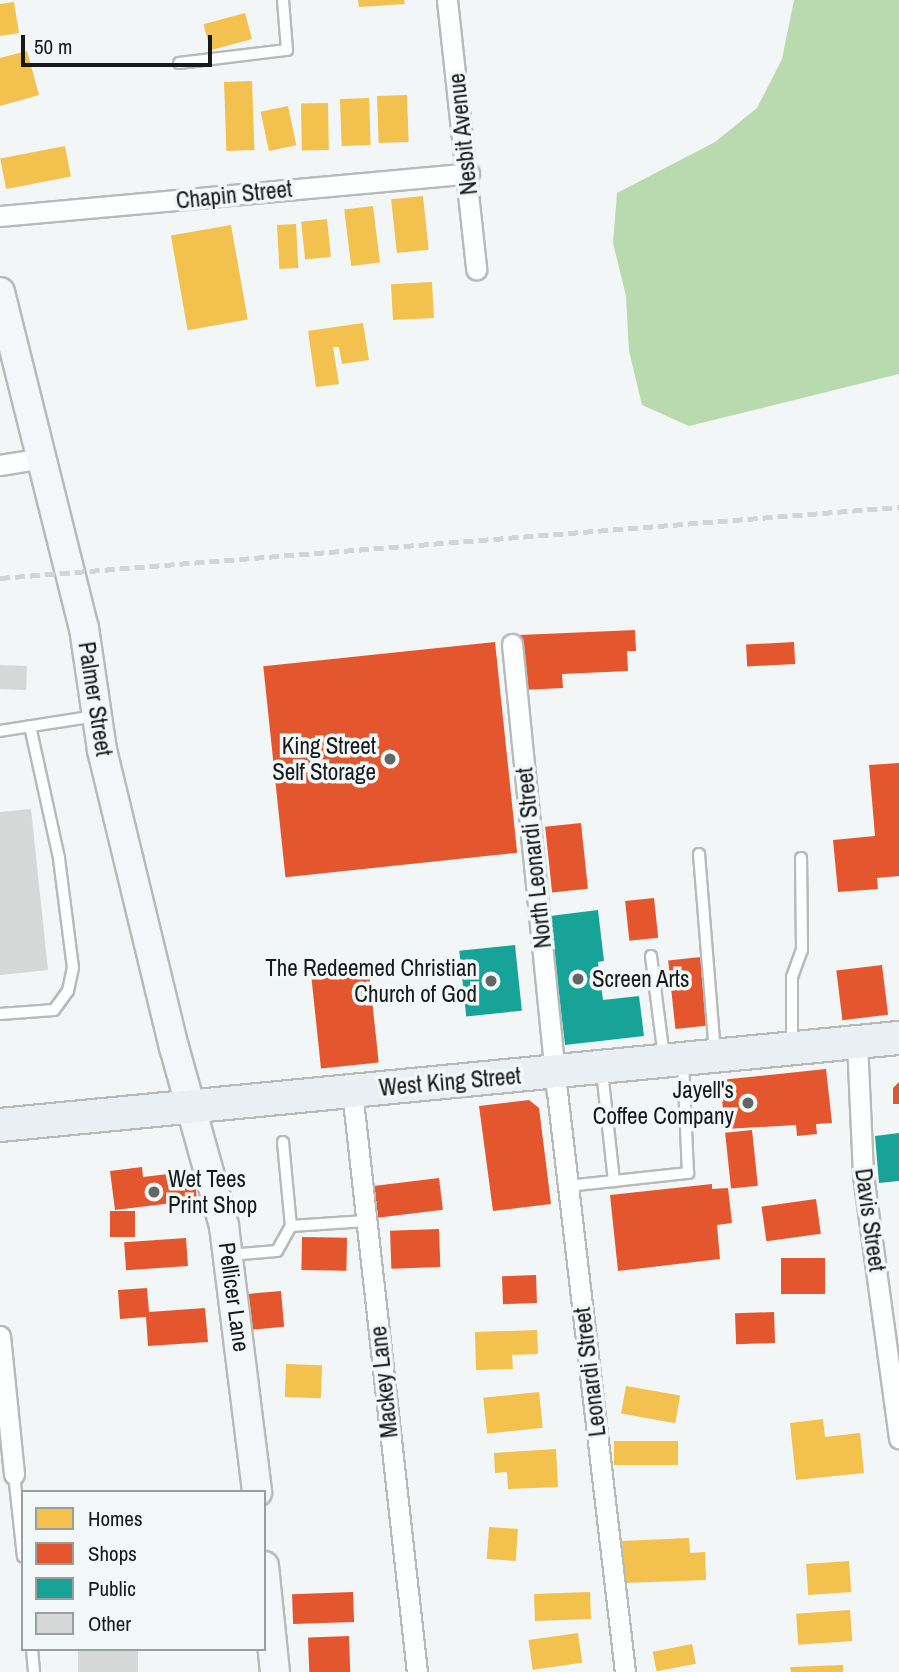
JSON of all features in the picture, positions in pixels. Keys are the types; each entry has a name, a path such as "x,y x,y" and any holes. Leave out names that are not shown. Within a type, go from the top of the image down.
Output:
{"main road":[{"name":"West King Street","path":"0,1125 899,1038"}],"street":[{"name":"Nesbit Avenue","path":"447,0 469,173 476,268"},
{"name":"Chapin Street","path":"0,216 469,173"},
{"name":"Palmer Street","path":"0,292 84,628 97,716 192,1105"},
{"path":"0,465 43,458"},
{"name":"North Leonardi Street","path":"512,644 555,1072"},
{"name":"Davis Street","path":"857,1042 863,1175 899,1439"},
{"name":"Leonardi Street","path":"555,1072 625,1672"},
{"name":"Mackey Lane","path":"352,1091 417,1672"},
{"name":"Pellicer Lane","path":"192,1105 229,1255 257,1490"},
{"path":"0,1336 15,1474"},
{"path":"266,1585 275,1672"}],"lane":[{"path":"179,62 287,50 283,0"},
{"path":"0,731 97,716"},
{"path":"0,1014 54,1010 68,992 73,968 59,858 30,726"},
{"path":"699,854 715,1056"},
{"path":"792,1048 792,977 802,950 802,858"},
{"path":"568,1186 688,1173 674,1060 651,956"},
{"path":"601,1068 614,1181"},
{"path":"229,1255 277,1251 291,1226 283,1142"},
{"path":"291,1226 366,1221"},
{"path":"15,1474 21,1536"},
{"path":"32,1651 34,1672"}],"green space":[{"path":"794,0 899,0 899,374 689,426 642,405 629,351 626,296 613,243 617,193 715,142 757,108 782,59"}],"building: Homes":[{"path":"358,0 404,0 405,4 359,7"},
{"path":"14,2 19,33 0,36 0,4"},
{"path":"245,13 252,39 210,50 203,24"},
{"path":"27,51 39,95 0,106 0,58"},
{"path":"252,81 254,150 226,151 224,82"},
{"path":"407,95 409,142 379,143 377,96"},
{"path":"369,98 371,145 342,146 340,99"},
{"path":"301,103 328,103 329,150 302,150"},
{"path":"288,106 296,145 269,151 261,112"},
{"path":"65,146 71,176 6,189 0,159"},
{"path":"423,196 429,250 397,253 391,199"},
{"path":"373,206 380,263 351,266 344,210"},
{"path":"327,219 331,257 305,260 301,222"},
{"path":"296,224 298,268 279,269 277,225"},
{"path":"231,225 248,320 188,330 171,236"},
{"path":"432,282 434,318 393,320 391,284"},
{"path":"363,323 369,360 342,364 339,347 333,347 339,384 316,387 308,331"},
{"path":"537,1330 538,1354 512,1355 513,1369 476,1370 475,1332"},
{"path":"286,1364 322,1365 321,1398 285,1397"},
{"path":"626,1386 680,1396 675,1423 621,1414"},
{"path":"539,1392 543,1428 487,1434 483,1398"},
{"path":"823,1419 825,1437 860,1433 864,1473 796,1480 790,1423"},
{"path":"614,1441 678,1441 678,1465 614,1465"},
{"path":"556,1449 558,1487 508,1489 507,1472 495,1473 494,1453"},
{"path":"489,1527 518,1529 516,1561 487,1559"},
{"path":"689,1538 690,1553 705,1552 706,1580 624,1583 622,1541"},
{"path":"849,1561 851,1592 808,1595 806,1564"},
{"path":"590,1592 591,1619 535,1621 534,1594"},
{"path":"850,1610 852,1641 798,1645 796,1614"},
{"path":"578,1633 582,1663 533,1670 528,1640"},
{"path":"692,1644 696,1664 657,1671 653,1652"},
{"path":"843,1665 843,1672 791,1672 790,1667"}],"building: Shops":[{"path":"635,630 636,651 627,651 628,671 562,674 563,688 522,690 520,635"},
{"name":"King Street Self Storage","path":"495,642 517,853 285,877 263,666"},
{"path":"794,642 795,664 747,666 746,645"},
{"path":"899,763 899,876 877,878 878,889 838,892 833,840 875,836 869,765"},
{"path":"581,823 588,889 552,892 545,827"},
{"path":"654,898 658,938 629,941 625,901"},
{"path":"701,957 708,1026 675,1029 668,960"},
{"path":"368,961 379,1062 321,1069 310,967"},
{"path":"882,965 888,1015 842,1020 836,971"},
{"path":"826,1069 832,1123 816,1124 817,1134 797,1136 796,1125 725,1129 720,1080"},
{"path":"899,1082 899,1104 893,1104 893,1088"},
{"path":"529,1100 539,1108 551,1204 493,1211 479,1106"},
{"path":"752,1130 758,1186 731,1189 725,1133"},
{"name":"Wet Tees Print Shop","path":"142,1167 143,1177 185,1172 195,1183 197,1200 115,1210 110,1171"},
{"path":"439,1178 443,1210 377,1218 373,1186"},
{"path":"712,1184 712,1189 728,1188 732,1223 717,1225 720,1259 618,1271 610,1195"},
{"path":"816,1199 821,1234 766,1241 762,1207"},
{"path":"110,1211 135,1211 135,1237 110,1237"},
{"path":"439,1229 440,1267 391,1269 390,1231"},
{"path":"302,1237 347,1238 346,1271 301,1270"},
{"path":"186,1238 188,1266 126,1270 124,1242"},
{"path":"781,1258 825,1258 825,1294 781,1294"},
{"path":"536,1275 537,1303 503,1304 502,1276"},
{"path":"147,1288 149,1312 205,1308 208,1342 148,1346 146,1317 120,1319 118,1290"},
{"path":"281,1291 284,1327 250,1330 247,1294"},
{"path":"774,1312 775,1343 736,1344 735,1313"},
{"path":"353,1592 354,1622 293,1624 292,1594"},
{"path":"349,1636 350,1672 309,1672 308,1637"}],"building: Public":[{"name":"Screen Arts","path":"598,910 604,961 598,962 603,1000 639,996 644,1036 565,1045 550,916"},
{"name":"The Redeemed Christian Church of God","path":"515,945 522,1011 466,1016 459,951"},
{"path":"899,1133 899,1181 879,1183 875,1136"}],"building: Other":[{"path":"0,665 27,666 26,690 0,689"},
{"path":"31,809 48,970 0,975 0,812"},
{"path":"78,1651 138,1651 138,1672 78,1672"}],"railway":[{"path":"0,578 899,507"}],"place":[{"name":"King Street Self Storage","path":"390,759"},
{"name":"Screen Arts","path":"578,979"},
{"name":"The Redeemed Christian Church of God","path":"491,981"},
{"name":"Jayell's Coffee Company","path":"748,1103"},
{"name":"Wet Tees Print Shop","path":"154,1192"}]}
